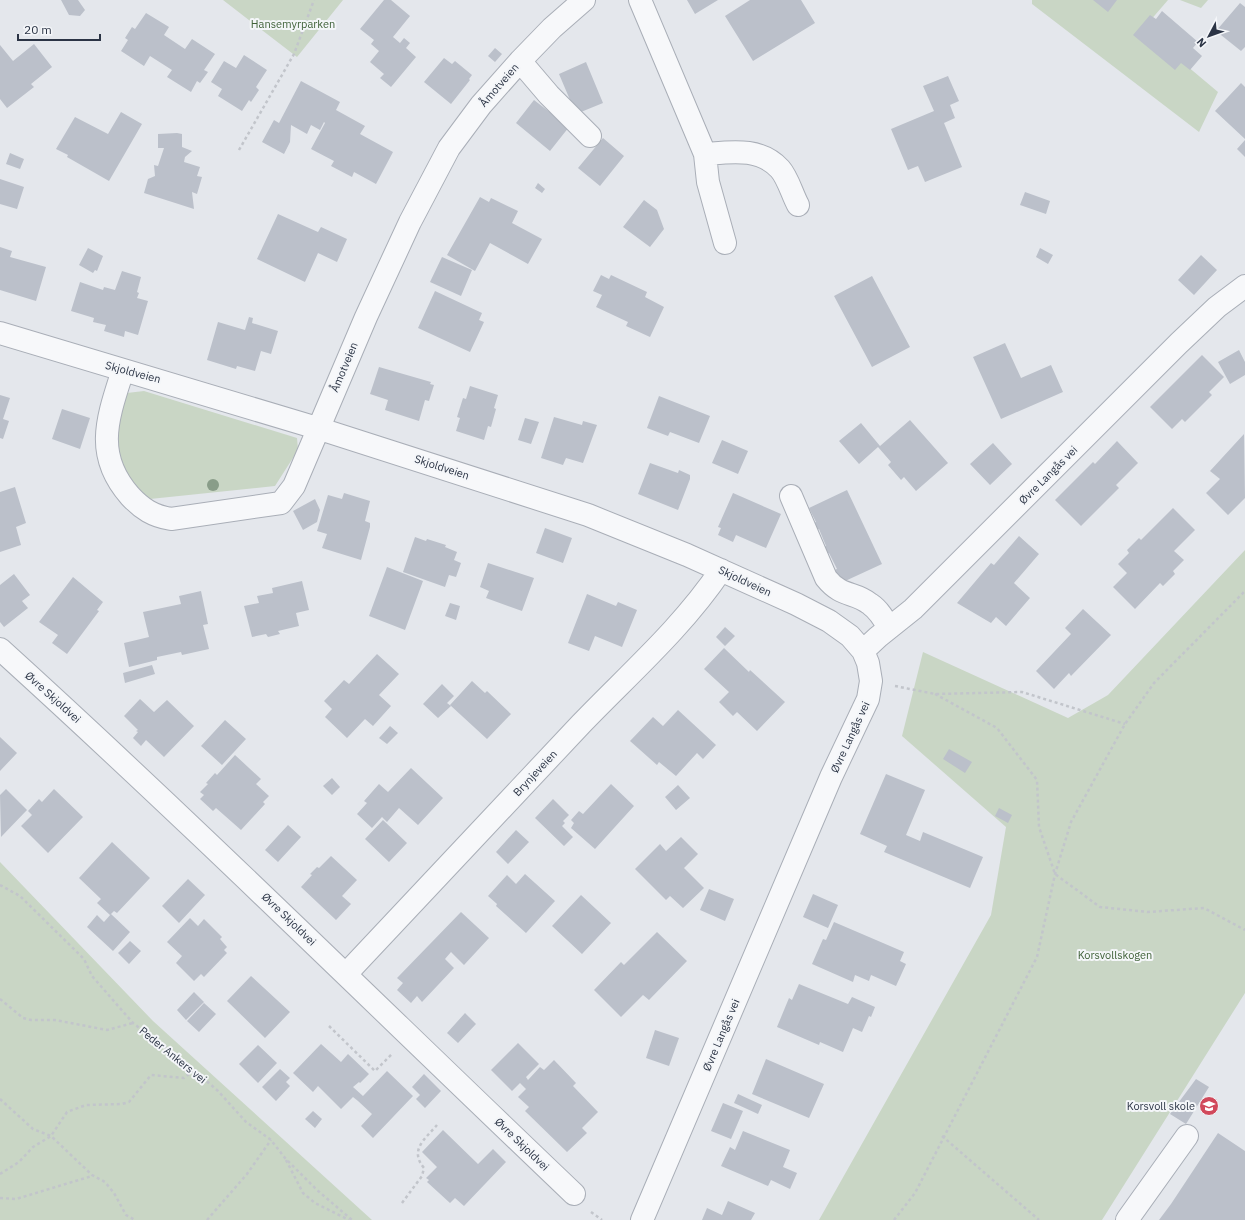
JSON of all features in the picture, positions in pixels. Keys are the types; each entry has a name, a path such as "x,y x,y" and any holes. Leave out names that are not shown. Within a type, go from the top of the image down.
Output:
{"street":[{"name":"Åmotveien","path":"123,370 108,415 107,455 124,488 141,508 158,517 171,519 281,503 294,486 317,428 366,317 432,177 449,148 471,117 520,61 552,28 584,0"},
{"path":"640,0 705,154 708,182 725,243"},
{"path":"520,61 549,96 590,136"},
{"path":"705,154 739,151 758,154 780,169 798,205"},
{"name":"Øvre Langås vei","path":"642,1220 831,777 868,699 871,681 868,662 863,651 919,604 1179,343 1217,307 1245,286"},
{"name":"Skjoldveien","path":"0,333 317,428 588,515 721,570 829,621 850,636 863,651"},
{"path":"791,496 826,578 832,585 844,594 861,599 870,604 878,611 889,628"},
{"name":"Brynjeveien","path":"346,974 685,617 705,594 721,570"},
{"name":"Øvre Skjoldvei","path":"0,649 92,732 574,1194"},
{"path":"1127,1220 1187,1136"}],"path":[{"path":"239,150 294,54 314,0"},
{"path":"894,1220 914,1192 1037,957 1055,874 1071,822 1125,724 1154,683 1245,591"},
{"path":"890,685 935,694 1022,692 1125,724"},
{"path":"935,694 997,728 1037,780 1039,827 1055,874 1100,907 1148,912 1204,908 1245,930"},
{"name":"Peder Ankers vei","path":"0,885 20,896 84,959 92,976 133,1023 194,1070 218,1091 246,1122 271,1140 285,1158 317,1190 352,1220"},
{"path":"0,999 23,1018 31,1020 55,1020 107,1030 133,1023"},
{"path":"329,1026 373,1068"},
{"path":"0,1174 19,1162 33,1146 51,1136 67,1112 86,1105 122,1104 129,1102 151,1075 184,1078 194,1070"},
{"path":"0,1099 34,1129 51,1136 92,1176 105,1182 114,1193 126,1215 135,1220"},
{"path":"402,1203 422,1176 424,1168 418,1162 416,1155 419,1148 437,1125"},
{"path":"942,1136 1039,1220"},
{"path":"207,1220 247,1174 271,1140"},
{"path":"285,1158 304,1193 315,1203 349,1220"},
{"path":"0,1198 16,1199 92,1176"}],"green space":[{"name":"Hansemyrparken","path":"223,0 343,0 297,57"},
{"path":"1032,0 1168,0 1143,29 1218,92 1199,132 1032,4"},
{"path":"1180,0 1208,0 1201,8"},
{"path":"144,391 297,438 298,450 275,486 150,499 129,484 114,452 114,419 127,393"},
{"name":"Korsvollskogen","path":"1245,550 1245,993 1102,1220 819,1220 991,915 1006,827 902,736 923,652 1068,718 1108,695"},
{"path":"0,862 153,1021 372,1220 0,1220"}],"building":[{"path":"61,0 78,0 85,10 80,16 69,15"},
{"path":"384,0 391,0 410,16 393,37 400,43 404,38 410,43 406,48 416,57 391,87 380,78 384,74 370,62 379,51 371,44 374,40 360,29"},
{"path":"687,0 718,0 695,14"},
{"path":"750,0 801,0 815,23 753,61 725,16"},
{"path":"1093,0 1117,0 1108,12"},
{"path":"1240,3 1245,7 1245,47 1241,51 1216,31"},
{"path":"1162,11 1198,42 1193,48 1202,56 1190,70 1181,63 1175,70 1133,35 1150,15 1156,19"},
{"path":"146,13 169,27 164,35 185,49 192,39 215,54 204,70 208,72 200,83 197,81 191,92 167,77 172,70 150,56 144,66 121,51 128,40 125,38 132,27 135,29"},
{"path":"34,44 52,67 31,84 34,87 7,108 0,99 0,45 13,61"},
{"path":"495,48 502,54 495,62 488,56"},
{"path":"244,55 267,70 256,87 259,90 251,102 249,100 242,111 218,96 222,89 211,82 224,61 236,68"},
{"path":"444,58 452,64 455,61 472,75 469,79 470,80 451,104 424,82"},
{"path":"586,62 603,103 576,114 559,74"},
{"path":"948,76 959,101 950,105 955,118 944,123 962,167 925,182 918,166 908,170 891,129 934,111 923,86"},
{"path":"301,81 340,102 336,110 365,126 360,134 393,152 376,184 354,172 352,177 331,166 334,161 311,149 325,123 324,122 320,130 311,125 307,134 291,125 290,142 284,154 262,142 274,120 279,123"},
{"path":"1241,83 1245,87 1245,139 1215,111"},
{"path":"534,100 569,127 550,151 516,123"},
{"path":"121,112 142,124 109,181 56,149 75,117 108,134"},
{"path":"158,134 182,134 182,147 192,151 185,157 184,162 200,167 197,176 202,177 197,194 192,192 194,209 144,193 148,179 155,176 154,165 158,166 164,148 158,148"},
{"path":"603,138 624,156 600,186 578,168"},
{"path":"1245,140 1245,157 1237,149"},
{"path":"10,153 24,159 20,169 6,164"},
{"path":"0,179 24,187 17,209 0,204"},
{"path":"538,183 545,189 542,193 535,188"},
{"path":"1025,192 1050,201 1046,214 1020,205"},
{"path":"480,197 489,202 491,198 518,211 512,223 542,239 528,264 490,243 475,271 447,255"},
{"path":"644,200 657,210 664,229 650,247 623,227"},
{"path":"278,214 318,232 321,227 347,239 337,262 318,253 305,282 257,259"},
{"path":"0,247 12,251 10,257 46,267 36,301 0,290"},
{"path":"88,248 103,256 97,271 95,270 93,273 79,265"},
{"path":"1040,248 1053,255 1048,264 1036,257"},
{"path":"1201,255 1217,270 1194,295 1178,280"},
{"path":"442,257 472,270 461,296 430,282"},
{"path":"122,271 141,277 137,298 148,301 138,335 125,331 124,337 104,331 106,325 93,322 94,318 71,311 80,282 103,290 104,287 115,290"},
{"path":"601,275 609,279 611,275 647,292 645,297 664,307 650,337 626,326 628,322 596,307 602,295 593,291"},
{"path":"872,276 910,347 872,367 834,296"},
{"path":"435,291 482,313 479,320 484,322 470,352 418,328"},
{"path":"249,317 253,318 252,323 278,331 271,354 261,351 255,371 237,366 236,369 207,360 218,322 245,330"},
{"path":"1005,343 1021,378 1051,365 1063,392 1001,419 973,357"},
{"path":"1239,350 1245,362 1245,375 1230,384 1218,362"},
{"path":"1202,355 1224,377 1209,392 1212,395 1185,422 1182,419 1172,429 1150,407"},
{"path":"379,367 431,382 430,384 434,385 429,401 425,400 419,421 385,410 388,400 370,394"},
{"path":"470,386 498,395 491,427 488,426 484,440 456,431 460,418 457,417 463,398 466,399"},
{"path":"0,395 10,398 3,419 9,421 3,439 0,438"},
{"path":"659,396 710,416 699,443 670,432 668,436 647,428"},
{"path":"62,409 90,418 80,449 52,439"},
{"path":"554,417 582,425 583,421 597,425 583,463 566,458 563,465 541,458"},
{"path":"525,418 539,422 531,444 518,440"},
{"path":"910,420 948,463 916,491 904,477 901,480 888,465 891,462 878,447 859,464 839,441 861,423 880,446"},
{"path":"1244,434 1245,498 1228,515 1206,493 1220,479 1210,471"},
{"path":"722,440 748,451 738,474 712,463"},
{"path":"1117,441 1138,463 1116,485 1119,488 1081,526 1055,500 1093,462 1095,464"},
{"path":"993,443 1012,464 990,485 970,464"},
{"path":"650,463 678,473 679,470 690,475 690,479 678,510 638,494"},
{"path":"15,487 26,523 16,527 21,545 0,552 0,492"},
{"path":"847,490 882,564 843,582 840,576 836,578 832,571 837,569 829,553 825,555 821,548 826,546 819,529 814,532 810,525 816,522 809,508"},
{"path":"344,493 370,501 365,521 370,523 370,527 361,560 322,548 327,534 317,531 328,495 342,499"},
{"path":"733,493 781,514 766,548 736,535 733,542 718,535 721,528 718,527"},
{"path":"315,499 320,510 317,522 303,530 293,511"},
{"path":"1173,508 1195,530 1174,551 1184,560 1173,571 1175,574 1163,586 1160,583 1135,609 1113,587 1127,573 1118,564 1129,553 1127,550 1139,538 1141,540"},
{"path":"545,528 572,538 563,563 536,553"},
{"path":"1019,536 1039,554 1014,583 1030,598 1006,626 996,617 991,623 957,603 991,563 994,565"},
{"path":"415,537 446,545 445,547 457,552 454,560 461,563 456,577 449,575 445,587 403,572"},
{"path":"488,563 534,578 522,611 486,598 489,591 480,587"},
{"path":"387,567 423,581 405,630 369,616"},
{"path":"14,574 30,595 22,601 28,608 4,627 0,622 0,585"},
{"path":"73,577 103,602 97,610 99,611 67,654 52,643 58,635 39,622"},
{"path":"302,581 309,610 296,613 299,626 278,631 280,634 268,637 266,634 252,637 244,606 259,603 257,596 273,593 272,588"},
{"path":"201,591 208,624 203,625 209,649 182,655 181,652 157,657 157,660 129,667 124,643 149,637 143,612 181,604 179,596"},
{"path":"587,594 616,606 618,602 637,610 622,647 595,636 589,651 568,643"},
{"path":"450,603 460,606 456,620 445,616"},
{"path":"1083,609 1111,635 1071,676 1069,673 1054,689 1036,671 1071,634 1065,628"},
{"path":"725,627 735,636 725,646 716,637"},
{"path":"724,648 749,672 750,670 785,702 757,731 737,712 733,716 719,702 729,692 704,669"},
{"path":"377,654 399,674 379,695 391,706 373,726 365,719 347,738 325,717 332,709 324,701 344,680 349,684"},
{"path":"152,665 155,674 125,683 123,673"},
{"path":"472,681 485,693 487,691 511,714 487,739 450,705"},
{"path":"442,684 454,696 447,703 451,706 438,718 423,704"},
{"path":"140,699 154,712 167,700 194,726 164,757 146,740 141,746 133,738 138,730 124,716"},
{"path":"678,710 716,745 703,759 697,753 676,776 659,762 657,765 630,741 653,717 663,726"},
{"path":"225,720 246,739 222,765 201,746"},
{"path":"390,726 398,733 387,744 379,738"},
{"path":"0,737 17,753 0,771"},
{"path":"949,749 972,762 965,773 943,759"},
{"path":"235,755 261,779 256,784 269,796 263,802 265,804 241,830 216,808 213,811 200,799 204,795 200,792 208,784 206,783 215,773 217,775"},
{"path":"411,768 443,798 418,825 399,808 387,822 382,817 372,828 357,814 367,803 364,801 379,784 388,792"},
{"path":"886,774 925,790 906,835 920,841 923,832 983,857 970,888 884,852 887,846 860,834"},
{"path":"332,778 340,787 332,795 323,786"},
{"path":"611,784 634,806 595,849 571,828 574,823 571,820 579,811 583,814"},
{"path":"678,785 690,798 676,810 665,797"},
{"path":"6,789 27,810 1,837 0,795"},
{"path":"54,789 83,817 48,853 21,826 32,815 28,811 39,799 42,802"},
{"path":"553,799 569,815 563,821 565,823 562,826 573,837 564,846 535,818"},
{"path":"999,808 1012,815 1008,823 995,816"},
{"path":"383,820 407,843 389,862 365,839"},
{"path":"288,825 301,837 278,862 265,850"},
{"path":"516,830 529,842 508,864 496,852"},
{"path":"681,837 698,854 684,868 704,888 683,908 670,896 666,900 635,869 660,844 666,851"},
{"path":"112,842 150,878 117,913 114,911 110,915 97,903 101,899 79,878"},
{"path":"331,856 357,880 342,896 351,904 336,920 301,887 312,875 310,874 317,867 319,868"},
{"path":"525,874 555,901 526,933 496,906 497,904 488,896 507,875 516,884"},
{"path":"188,879 205,895 179,923 162,906"},
{"path":"709,889 734,899 725,921 700,910"},
{"path":"813,894 838,905 828,928 803,917"},
{"path":"581,895 611,923 582,954 552,926"},
{"path":"461,912 489,938 464,965 451,952 445,959 454,968 422,1002 417,996 411,1003 397,990 403,983 397,978"},
{"path":"111,914 130,932 113,951 87,927 97,915 104,922"},
{"path":"190,918 198,926 204,919 222,937 220,939 227,947 224,950 227,953 204,977 201,974 194,981 176,963 182,956 167,942"},
{"path":"834,922 904,952 900,961 906,964 896,986 871,975 869,981 855,975 853,982 812,964 823,939 826,940"},
{"path":"657,932 687,961 649,1000 643,995 621,1017 594,990 621,962 624,965"},
{"path":"130,941 141,951 129,964 118,953"},
{"path":"251,976 290,1012 265,1038 227,1001"},
{"path":"799,984 848,1004 852,997 875,1007 862,1032 853,1028 843,1052 820,1042 819,1045 777,1027 789,998 792,1000"},
{"path":"194,992 204,1002 186,1020 177,1010"},
{"path":"204,1003 216,1014 199,1032 187,1021"},
{"path":"465,1013 476,1024 458,1043 447,1033"},
{"path":"655,1030 679,1038 669,1066 646,1058"},
{"path":"518,1043 539,1064 526,1077 528,1080 540,1067 544,1070 554,1060 576,1083 573,1086 598,1112 582,1128 587,1133 567,1152 525,1111 529,1107 518,1097 526,1089 520,1083 512,1091 491,1070"},
{"path":"321,1044 341,1062 348,1054 369,1074 360,1083 359,1082 353,1087 363,1096 387,1071 413,1096 373,1138 361,1126 372,1114 358,1101 353,1097 341,1109 318,1086 313,1092 293,1073"},
{"path":"258,1045 277,1063 258,1083 239,1064"},
{"path":"766,1059 824,1084 809,1118 752,1094"},
{"path":"280,1069 290,1078 286,1082 290,1086 276,1101 262,1087"},
{"path":"424,1074 441,1091 425,1108 416,1099 420,1095 412,1087"},
{"path":"1196,1079 1209,1087 1186,1124 1170,1114"},
{"path":"738,1094 762,1105 758,1114 734,1103"},
{"path":"723,1103 743,1111 731,1139 711,1131"},
{"path":"313,1111 322,1119 315,1128 305,1119"},
{"path":"443,1130 478,1164 493,1149 506,1162 464,1206 455,1198 450,1203 427,1182 429,1180 426,1178 437,1167 422,1152"},
{"path":"743,1131 790,1150 783,1167 797,1173 790,1189 771,1180 768,1186 721,1166 730,1147 735,1150"},
{"path":"1218,1133 1245,1151 1245,1220 1159,1220 1171,1204"},
{"path":"728,1201 755,1213 751,1220 702,1220 707,1208 722,1215"}],"place":[{"name":"Korsvoll skole","path":"1209,1106"}]}
